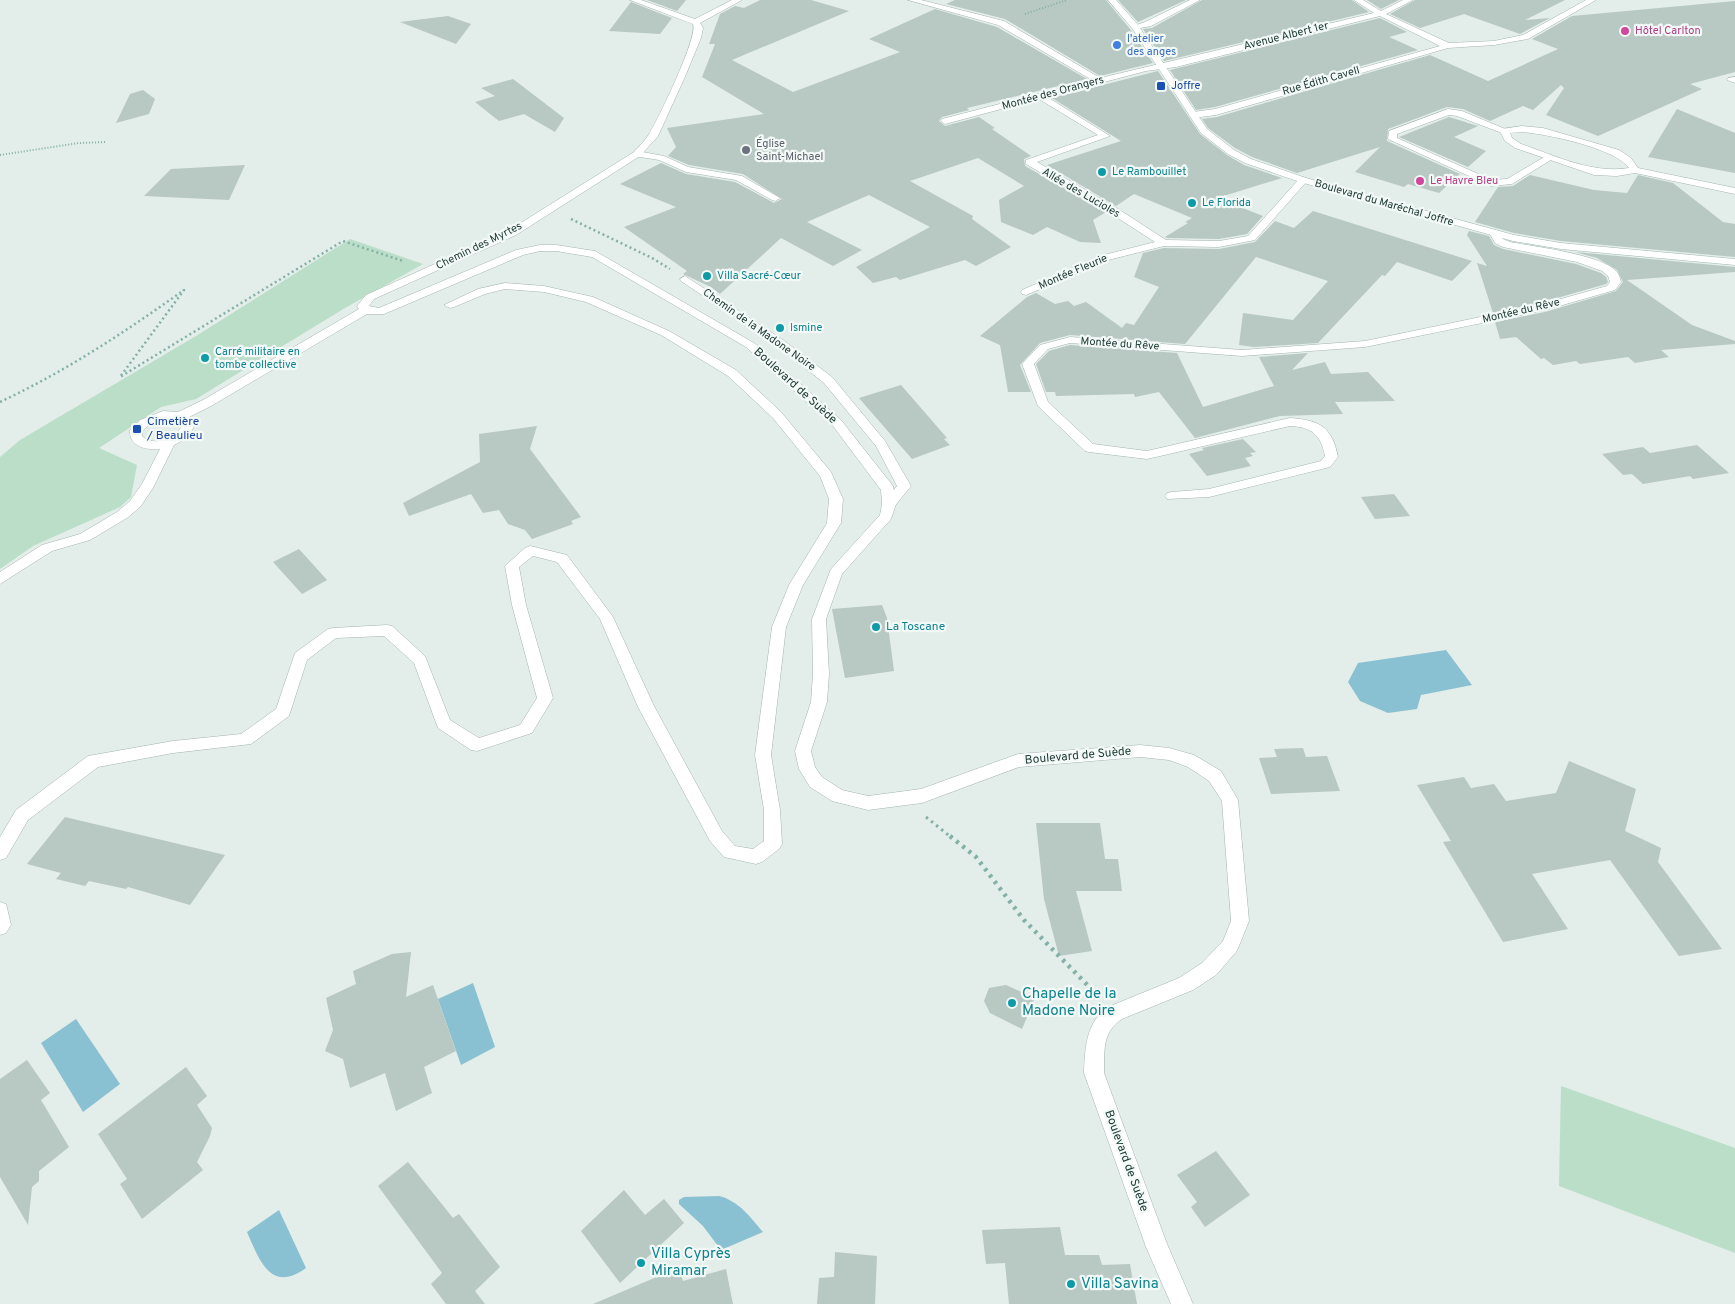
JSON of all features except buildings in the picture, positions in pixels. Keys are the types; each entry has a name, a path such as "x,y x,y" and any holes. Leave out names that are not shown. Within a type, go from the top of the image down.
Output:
{"street":[{"path":"634,0 696,22 738,0"},
{"path":"912,0 1001,22 1099,81"},
{"name":"Boulevard du Maréchal Joffre","path":"1112,0 1135,26 1204,131 1231,152 1303,180 1495,234 1561,246 1735,262"},
{"path":"1135,26 1148,24 1196,0"},
{"path":"1358,0 1380,14 1448,46"},
{"name":"Avenue Albert 1er","path":"1162,66 1380,14 1409,0"},
{"name":"Rue Édith Cavell","path":"1193,115 1216,112 1448,46 1494,43 1525,37 1592,0"},
{"name":"Chemin des Myrtes","path":"180,416 207,403 365,310 363,306 370,297 512,233 637,154 653,136 676,87 697,38 699,28 696,22"},
{"name":"Montée des Orangers","path":"945,121 1162,66"},
{"name":"Allée des Lucioles","path":"1041,97 1105,136 1029,162 1111,209 1164,243"},
{"path":"1549,158 1509,182 1491,183 1393,140 1392,133 1448,112 1459,113 1505,131 1522,129 1543,131 1616,152 1628,160 1635,170"},
{"path":"1505,131 1508,139 1518,146 1594,172 1635,170 1735,191"},
{"path":"637,154 660,158 686,169 739,178 775,198"},
{"name":"Montée Fleurie","path":"1026,292 1104,258 1164,243 1219,244 1251,238 1303,180"},
{"name":"Montée du Rêve","path":"1172,496 1209,493 1325,464 1332,457 1330,444 1321,430 1308,423 1290,422 1148,455 1089,448 1042,403 1028,364 1044,347 1070,340 1242,353 1366,344 1545,307 1611,288 1616,282 1613,274 1603,267 1588,261 1507,245 1499,241 1495,234"},
{"name":"Boulevard de Suède","path":"365,310 380,312 520,252 540,248 556,248 595,254 750,345 837,423 888,488 889,504 886,516 836,572 818,619 821,674 819,702 803,751 807,769 816,782 838,796 868,803 922,796 1018,761 1140,751 1170,754 1194,762 1215,776 1230,800 1240,897 1240,921 1230,946 1209,969 1186,984 1115,1013 1104,1020 1095,1043 1094,1073 1157,1247 1182,1304"},
{"name":"Chemin de la Madone Noire","path":"685,279 779,342 828,380 881,444 904,486 889,504"},
{"path":"0,853 22,816 94,761 173,747 245,740 283,712 300,657 333,634 387,630 420,660 444,724 477,745 526,729 546,698 519,605 512,566 530,551 562,558 606,617 646,707 716,836 730,852 756,857 773,844 772,810 763,755 779,627 796,584 834,523 836,499 826,475 777,415 732,373 665,333 589,299 544,289 505,286 482,291 450,305"},
{"path":"163,415 180,416 189,423 188,428 178,439 160,446 144,446 134,439 134,434 144,423 152,419 163,415"},
{"path":"0,579 47,548 85,537 122,515 135,504 148,485 169,443"},
{"path":"0,910 2,925 0,926"}],"path":[{"path":"1001,22 1067,0"},
{"path":"0,156 79,143 107,142"},
{"path":"550,209 652,258 685,279"},
{"path":"0,402 38,385 98,350 184,290 120,377 343,241 429,270"},
{"path":"890,800 918,811 976,857 1024,920 1068,968 1115,1013"}],"green space":[{"path":"350,239 423,264 345,308 196,399 161,407 99,448 137,465 131,497 120,507 33,546 0,569 0,457 20,440 196,336"},
{"path":"1561,1086 1735,1148 1735,1253 1559,1186"}],"water":[{"path":"1446,650 1472,685 1421,695 1417,709 1388,713 1360,701 1348,682 1358,663"},
{"path":"473,983 495,1047 461,1065 438,999"},
{"path":"76,1019 120,1084 83,1112 41,1043"},
{"path":"719,1196 726,1198 749,1215 763,1232 721,1250 703,1226 679,1204 679,1200 684,1197"},
{"path":"279,1210 306,1268 294,1275 283,1277 267,1270 256,1253 247,1232"}],"place":[{"name":"Hôtel Carlton","path":"1625,31"},
{"name":"l'atelier des anges","path":"1117,45"},
{"name":"Joffre","path":"1161,86"},
{"name":"Église Saint-Michael","path":"746,150"},
{"name":"Le Rambouillet","path":"1102,172"},
{"name":"Le Havre Bleu","path":"1420,181"},
{"name":"Le Florida","path":"1192,203"},
{"name":"Villa Sacré-Cœur","path":"707,276"},
{"name":"Ismine","path":"780,328"},
{"name":"Carré militaire en tombe collective","path":"205,358"},
{"name":"Cimetière / Beaulieu","path":"137,429"},
{"name":"La Toscane","path":"876,627"},
{"name":"Chapelle de la Madone Noire","path":"1012,1003"},
{"name":"Villa Cyprès Miramar","path":"641,1263"},
{"name":"Villa Savina","path":"1071,1284"}]}
